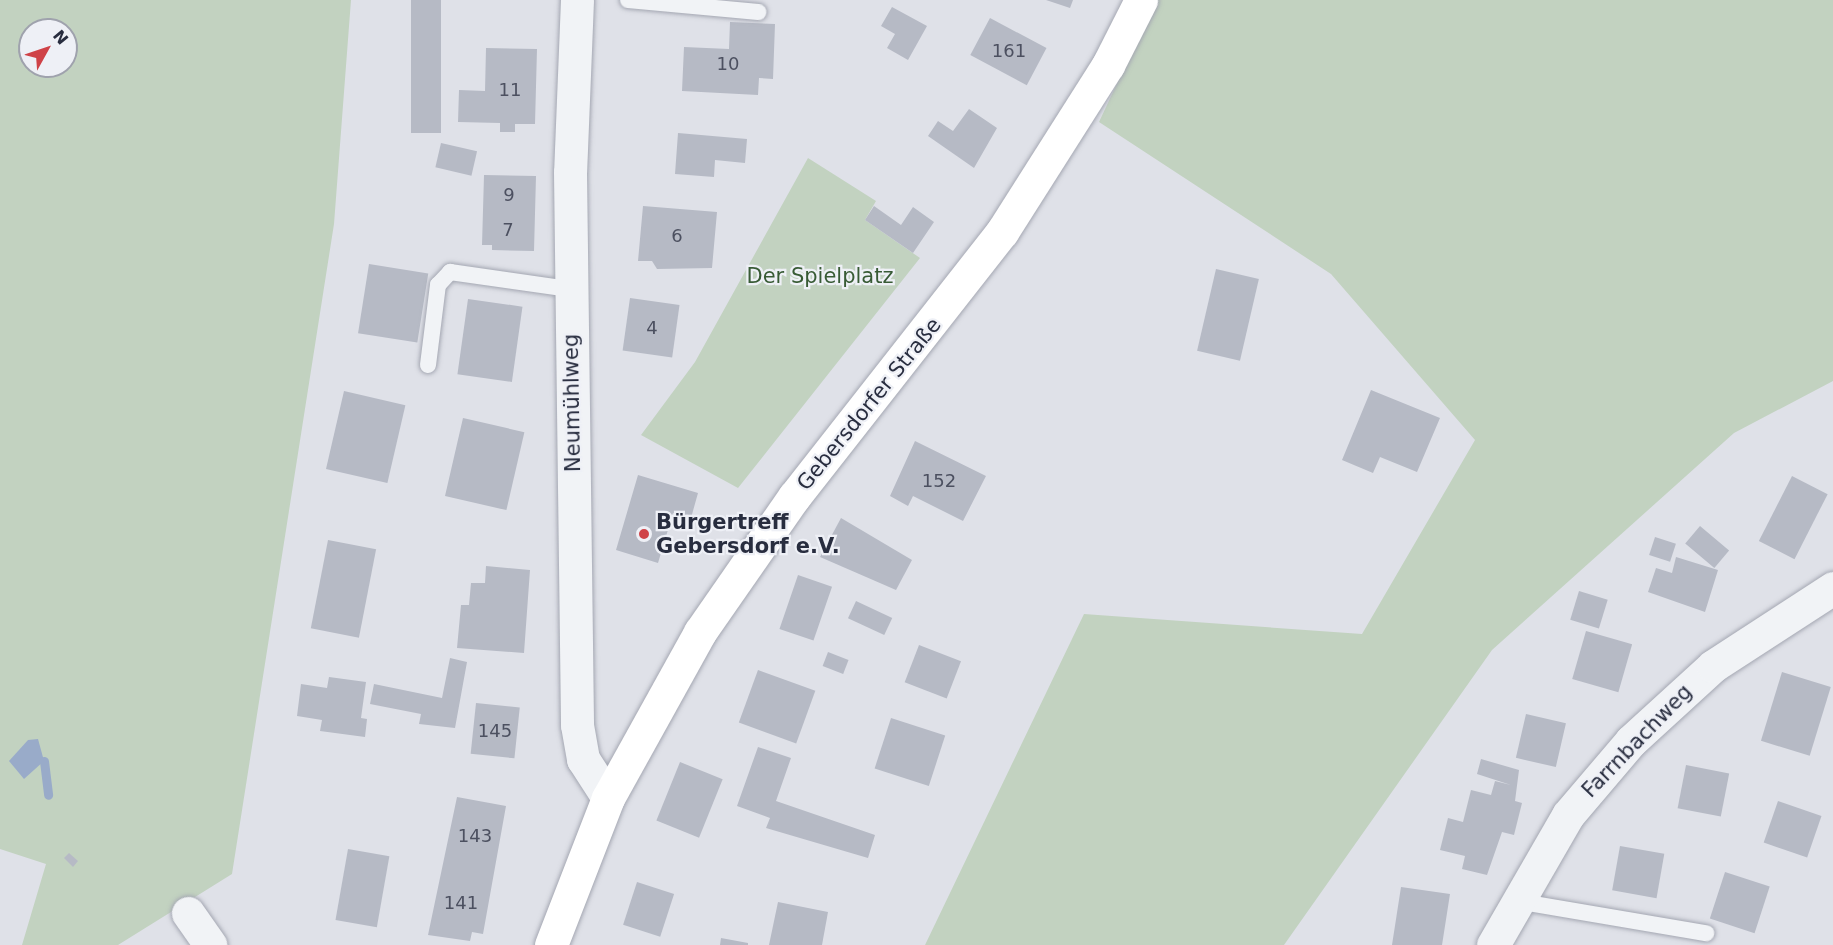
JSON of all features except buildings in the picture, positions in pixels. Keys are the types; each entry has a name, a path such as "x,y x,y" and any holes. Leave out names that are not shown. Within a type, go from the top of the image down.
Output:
{"main road":[{"name":"Gebersdorfer Straße","path":"551,945 609,798 662,696 739,572 1002,232 1108,65 1141,0"}],"street":[{"name":"Neumühlweg","path":"577,0 570,289 577,725 583,759 609,798"},
{"name":"Farrnbachweg","path":"1493,945 1515,901 1569,815 1679,693 1750,638 1833,588"},
{"path":"188,913 210,945"}],"lane":[{"path":"628,0 758,12"},
{"path":"428,365 438,285 450,272 570,289"},
{"path":"1515,901 1706,933"}],"green space":[{"path":"0,0 351,0 334,224 232,874 118,945 22,945 46,864 0,849"},
{"path":"1156,0 1833,0 1833,381 1734,433 1492,650 1284,945 925,945 1084,614 1362,634 1475,440 1331,274 1099,122"},
{"name":"Der Spielplatz","path":"808,158 876,201 865,220 920,258 738,488 641,435 695,362"}],"water":[{"path":"38,739 44,761 24,779 9,761 28,740"}],"waterway":[{"path":"44,761 48,795"}],"place":[{"name":"Bürgertreff Gebersdorf e.V.","path":"644,534"}]}
